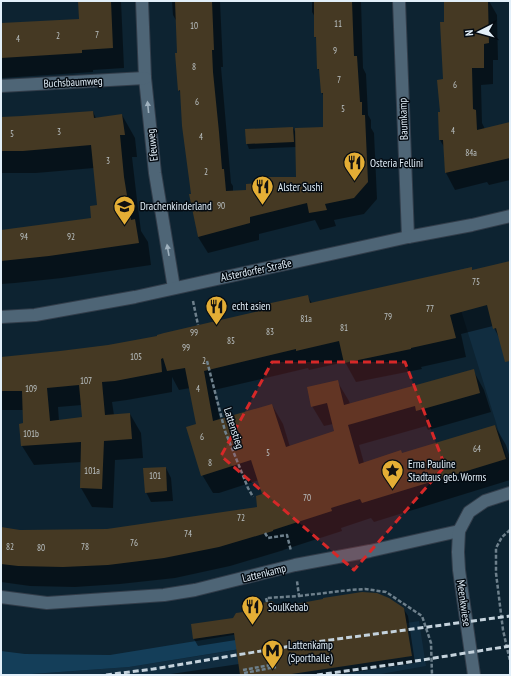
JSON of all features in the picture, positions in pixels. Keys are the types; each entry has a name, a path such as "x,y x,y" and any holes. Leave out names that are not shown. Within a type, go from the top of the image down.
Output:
{"street":[{"name":"Efeuweg","path":"142,1 145,78 155,173 174,288"},
{"name":"Baumkamp","path":"399,1 408,237"},
{"name":"Buchsbaumweg","path":"1,86 145,78"},
{"name":"Alsterdorfer Straße","path":"1,317 35,315 135,297 510,216"},
{"path":"459,531 469,512 485,501 510,494"},
{"name":"Lattenkamp","path":"1,597 47,603 164,595 195,590 295,565 370,551 459,531"},
{"name":"Meenkwiese","path":"459,531 459,570 474,675"}],"path":[{"path":"190,285 198,325"},
{"name":"Lattenstieg","path":"207,361 224,431 253,497"},
{"path":"510,530 502,537 496,548 496,573 503,630 510,661"},
{"path":"265,533 268,538 287,535 295,565 299,596"},
{"path":"267,602 266,598 350,590 365,589 386,592 422,616 431,643 432,675"},
{"path":"288,664 320,658"},
{"path":"244,672 276,666"}],"highlighted area":[{"path":"272,362 405,362 445,466 354,570 221,456"}],"shaded area":[{"path":"472,267 472,271 510,324 510,457 507,458 449,272"},
{"path":"419,621 426,666 375,675 18,675 129,667"},
{"path":"239,634 240,649 129,667 1,675 1,651 25,654 110,655"}],"building":[{"path":"78,1 111,1 113,48 82,50 82,53 1,58 1,23 79,19"},
{"path":"175,1 212,1 214,50 212,50 213,72 222,169 224,169 226,191 246,190 246,184 261,183 261,177 296,177 295,128 323,127 323,93 321,93 319,69 317,69 316,37 314,37 314,1 352,1 354,56 357,56 362,115 365,115 368,182 354,198 325,204 327,210 309,213 307,203 250,217 250,223 198,237 189,194 191,194 182,126 180,90 178,91 175,53 177,53"},
{"path":"444,1 488,1 489,43 484,44 484,68 472,68 473,109 476,110 477,130 510,122 510,158 445,173 443,140 439,140 438,112 440,112 437,80 443,79 440,22 444,22"},
{"path":"93,111 94,118 122,114 125,135 120,135 124,177 131,220 135,219 139,243 49,256 1,261 1,230 91,218 90,206 97,205 91,145 23,151 1,151 1,117"},
{"path":"293,127 294,142 246,144 245,129"},
{"path":"510,261 510,361 505,362 496,328 493,329 487,305 450,315 456,338 411,349 344,363 339,341 296,351 296,349 204,371 213,421 272,404 286,447 334,431 327,403 311,407 307,387 338,380 344,405 474,369 480,393 416,411 415,406 348,425 359,464 401,450 402,453 495,425 506,459 362,503 360,499 331,508 332,511 219,547 164,558 108,565 63,567 1,564 1,527 20,530 107,529 257,507 256,496 262,494 251,460 201,476 186,427 196,424 185,368 167,371 163,358 161,359 162,372 102,382 105,415 130,413 132,439 104,441 102,489 80,488 81,442 21,446 19,424 23,423 22,391 1,391 1,357 108,345 157,336 164,333 259,311 257,306 308,295 310,303 472,267 472,270","holes":["79,385 82,417 50,421 47,388"]},
{"path":"166,467 167,491 145,493 143,468"},
{"path":"362,592 377,593 389,598 404,608 412,656 285,675 240,675 234,633 193,639 191,624 233,618 236,613 258,610 262,603 272,601 278,607"}],"railway":[{"path":"106,675 153,669 315,642 510,616"},
{"path":"317,675 510,646"}],"place":[{"name":"Osteria Fellini","path":"355,182"},
{"name":"Alster Sushi","path":"262,206"},
{"name":"Drachenkinderland","path":"124,226"},
{"name":"echt asien","path":"216,326"},
{"name":"Erna Pauline Stadtaus geb. Worms","path":"393,490"},
{"name":"SoulKebab","path":"252,626"},
{"name":"Lattenkamp (Sporthalle)","path":"272,670"}]}
